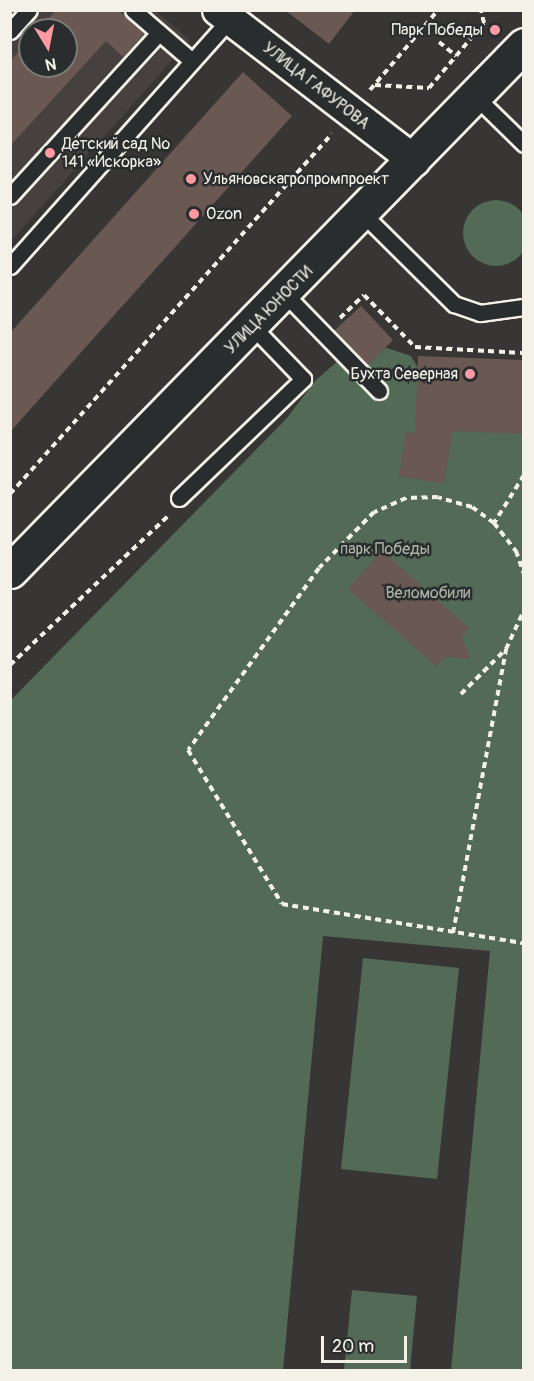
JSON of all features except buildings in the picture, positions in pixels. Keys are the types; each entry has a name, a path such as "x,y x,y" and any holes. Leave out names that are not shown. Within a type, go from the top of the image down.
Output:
{"main road":[{"name":"УЛИЦА ЮНОСТИ","path":"10,571 364,215 524,45"}],"street":[{"name":"УЛИЦА ГАФУРОВА","path":"224,15 415,161"}],"lane":[{"path":"10,31 29,10"},
{"path":"133,10 192,61"},
{"path":"10,266 192,61 224,15"},
{"path":"10,196 159,33"},
{"path":"476,97 524,144"},
{"path":"364,215 454,304 480,313 524,307"},
{"path":"285,294 379,391"},
{"path":"180,498 303,379 253,327"}],"path":[{"path":"10,494 350,113 438,10"},
{"path":"374,85 429,88 484,23 481,10"},
{"path":"439,42 456,56"},
{"path":"364,295 416,348 524,353"},
{"path":"494,523 524,475"},
{"path":"524,574 516,551 494,523 472,507 438,497 406,498 374,512 319,568 188,750 282,904 524,943"},
{"path":"453,933 506,649 524,610"},
{"path":"462,694 506,649"}],"shaded area":[{"name":"Детский сад № 141 «Искорка»","path":"11,11 156,11 190,40 11,241"}],"green space":[{"path":"496,200 508,203 519,210 526,221 529,233 526,245 519,256 508,263 496,266 484,263 473,256 466,245 463,233 466,221 473,210 484,203"},
{"path":"378,345 411,356 421,373 523,374 523,1370 451,1370 490,951 323,936 283,1370 11,1370 10,701 286,419 316,380 347,353"},
{"path":"363,958 459,968 437,1179 341,1169"},
{"path":"352,1290 417,1296 410,1370 344,1370"}],"place":[{"name":"Парк Победы","path":"495,30"},
{"name":"Детский сад № 141 «Искорка»","path":"50,153"},
{"name":"Ульяновскагропромпроект","path":"191,179"},
{"name":"Ozon","path":"194,214"},
{"name":"Бухта Северная","path":"470,374"}],"park label":[{"name":"парк Победы","path":"385,549"},
{"name":"Веломобили","path":"428,593"}]}
